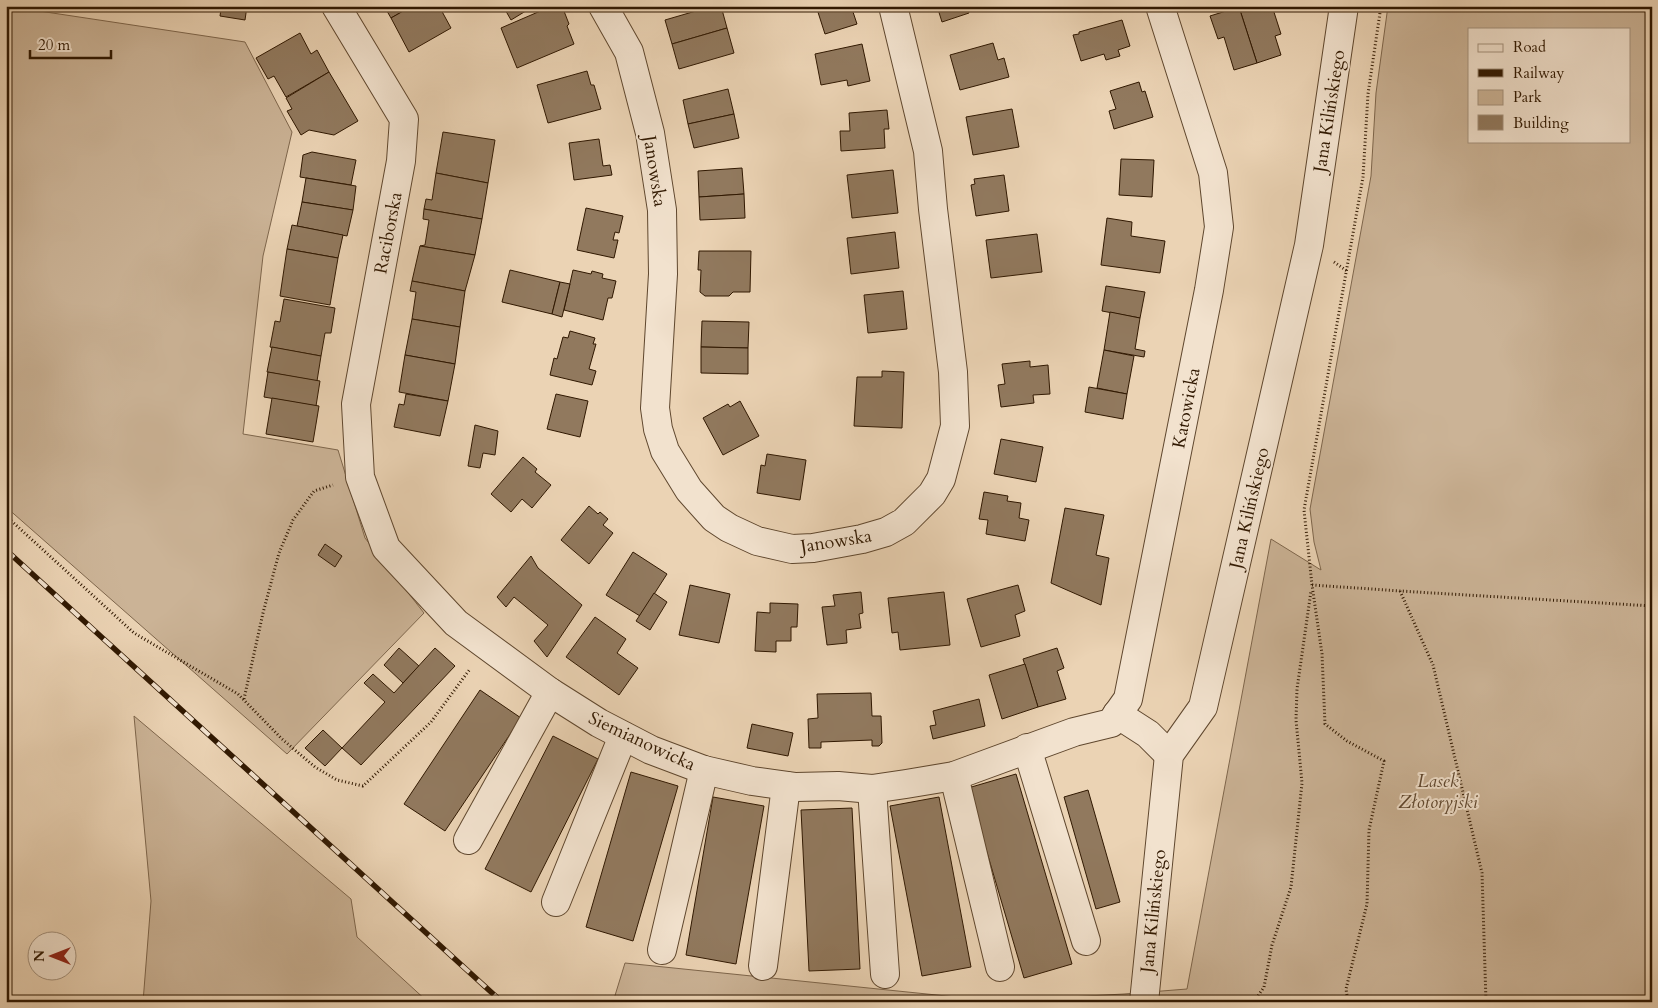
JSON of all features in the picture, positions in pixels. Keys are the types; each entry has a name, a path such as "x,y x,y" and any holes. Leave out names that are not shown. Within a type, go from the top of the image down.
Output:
{"street":[{"name":"Raciborska","path":"336,6 404,119 401,161 356,404 360,477"},
{"name":"Janowska","path":"603,6 629,52 650,133 662,210 663,274 655,408 658,429 665,452 688,490 714,518 729,528 757,541 792,549 813,548 862,539 886,532 904,522 932,494 941,479 955,426 953,372 933,209 928,151 893,6"},
{"name":"Katowicka","path":"1027,748 1074,732 1111,724 1128,700 1209,290 1219,227 1214,173 1160,6"},
{"name":"Jana Kilińskiego","path":"1144,1002 1169,755 1203,707 1309,245 1344,6"},
{"name":"Siemianowicka","path":"360,477 386,548 456,622 550,692 599,724 651,750 704,770 752,781 796,787 838,786 872,789 954,776 1027,748"},
{"path":"468,840 550,692"},
{"path":"1117,714 1148,734 1169,755"},
{"path":"556,902 623,736"},
{"path":"1027,748 1086,941"},
{"path":"662,950 704,770"},
{"path":"954,776 1000,967"},
{"path":"763,966 786,786"},
{"path":"872,789 885,974"}],"path":[{"path":"1348,1002 1346,990 1367,904 1369,830 1384,761 1347,741 1326,724 1322,654 1304,510 1363,177 1368,94 1380,6"},
{"path":"244,699 279,553 293,520 314,491 360,477"},
{"path":"6,516 134,633 238,694 282,739 315,767 337,780 364,786 431,722 487,646"},
{"path":"1312,585 1652,606"},
{"path":"1256,1002 1264,987 1272,945 1291,887 1302,783 1296,720 1297,689 1312,585"},
{"path":"1400,591 1433,665 1482,873 1486,1002"}],"green space":[{"path":"6,6 245,42 292,132 263,256 243,434 338,450 365,538 424,613 287,754 6,507"},
{"name":"Lasek Złotoryjski","path":"1388,6 1652,6 1652,1002 613,1002 625,963 995,1001 1187,989 1271,539 1321,570 1314,542 1310,509 1371,176 1376,93"},
{"path":"134,716 351,899 357,937 428,1002 143,1002 151,901"}],"building":[{"path":"119,6 134,6 133,10 119,8"},
{"path":"205,6 247,6 245,20 220,16 221,9"},
{"path":"384,6 412,6 391,18"},
{"path":"412,6 439,6 451,28 409,52 391,18"},
{"path":"503,6 534,6 511,20"},
{"path":"552,6 562,6 574,44 517,68 501,28"},
{"path":"713,6 721,6 727,28 672,44 665,20"},
{"path":"816,6 851,6 857,24 825,34"},
{"path":"937,6 966,6 969,13 942,22"},
{"path":"1272,6 1281,34 1275,36 1281,55 1257,63 1239,7"},
{"path":"1239,7 1257,63 1234,70 1224,37 1218,39 1210,16"},
{"path":"1122,20 1130,46 1118,50 1120,56 1106,60 1104,54 1081,61 1073,35"},
{"path":"727,28 734,53 679,69 672,44"},
{"path":"300,33 311,54 317,50 329,72 286,97 274,76 268,79 256,58"},
{"path":"993,43 998,60 1004,58 1009,77 960,90 950,55"},
{"path":"862,44 870,81 848,86 847,80 821,85 815,54"},
{"path":"587,71 591,85 594,85 601,109 548,123 537,85"},
{"path":"329,72 358,121 334,135 309,130 301,135 287,111 292,109 286,98"},
{"path":"1139,82 1142,92 1145,91 1153,117 1114,129 1109,111 1116,109 1110,91"},
{"path":"728,89 734,114 688,124 683,100"},
{"path":"1012,109 1019,147 973,155 966,117"},
{"path":"887,110 889,129 884,129 885,148 841,151 840,131 850,131 849,113"},
{"path":"734,114 739,138 694,148 688,124"},
{"path":"443,132 495,140 488,183 436,173"},
{"path":"599,139 603,166 610,165 612,175 574,180 569,143"},
{"path":"312,152 356,160 351,185 300,177 303,155"},
{"path":"1121,159 1154,160 1152,197 1119,195"},
{"path":"742,168 744,194 699,197 698,171"},
{"path":"893,170 898,213 852,218 847,175"},
{"path":"436,173 488,183 482,219 424,209 426,199 432,200"},
{"path":"1004,175 1009,211 976,216 971,185 975,184 974,179"},
{"path":"306,178 356,186 353,210 302,202"},
{"path":"744,194 745,218 700,220 699,197"},
{"path":"302,202 353,210 347,236 297,226"},
{"path":"586,208 623,216 619,233 615,232 613,240 618,240 614,258 577,250"},
{"path":"424,209 482,219 475,255 420,246 425,245 429,220 423,219"},
{"path":"1107,218 1132,222 1131,236 1165,241 1160,273 1101,265"},
{"path":"292,225 343,235 338,258 287,249"},
{"path":"895,232 899,268 851,274 847,238"},
{"path":"1037,234 1042,272 991,278 986,240"},
{"path":"420,246 475,255 465,291 412,281"},
{"path":"287,249 338,258 330,305 280,296"},
{"path":"699,251 751,251 750,292 733,292 729,296 705,296 700,292 701,270 698,270"},
{"path":"510,270 560,282 552,314 502,302"},
{"path":"573,270 591,274 592,271 603,274 602,278 616,281 612,298 608,298 603,320 564,310"},
{"path":"412,281 465,291 460,327 412,319 416,292 410,291"},
{"path":"560,282 570,284 562,317 552,314"},
{"path":"1106,286 1145,292 1140,318 1102,311"},
{"path":"903,291 907,329 868,333 864,295"},
{"path":"284,299 335,308 331,333 325,333 321,356 270,347 275,321 280,322"},
{"path":"1110,312 1140,318 1135,349 1145,351 1144,357 1104,350"},
{"path":"412,319 460,327 455,364 405,355"},
{"path":"702,321 749,322 748,348 701,347"},
{"path":"570,331 595,338 593,344 596,344 589,369 596,371 592,385 550,375 554,358 557,359 563,337 568,338"},
{"path":"272,347 321,356 317,381 267,372"},
{"path":"701,347 748,348 748,374 701,373"},
{"path":"1104,350 1134,356 1127,394 1097,388"},
{"path":"405,355 455,364 448,401 399,392"},
{"path":"1030,361 1030,367 1048,365 1050,394 1033,395 1034,403 1001,407 998,385 1005,384 1002,364"},
{"path":"882,371 904,372 902,428 854,426 857,377 882,377"},
{"path":"268,372 320,381 316,406 264,397"},
{"path":"1089,387 1127,394 1123,419 1085,412"},
{"path":"406,394 448,401 440,436 394,427 399,404 404,405"},
{"path":"556,394 588,401 580,437 547,429"},
{"path":"272,398 319,406 313,442 266,434"},
{"path":"740,401 759,436 723,455 703,418 728,404 730,407"},
{"path":"475,425 498,431 495,455 483,453 480,468 468,466"},
{"path":"1001,439 1043,447 1036,482 994,474"},
{"path":"767,454 806,460 800,500 757,493 761,465 765,466"},
{"path":"523,457 537,469 535,472 551,485 532,508 522,499 511,512 491,494"},
{"path":"984,492 1008,496 1007,501 1021,503 1019,518 1029,520 1025,541 986,534 988,520 979,519"},
{"path":"589,506 598,514 600,512 608,519 603,525 613,533 589,564 561,540"},
{"path":"1065,508 1104,515 1096,555 1109,558 1101,605 1051,583"},
{"path":"325,544 342,556 335,567 318,555"},
{"path":"633,552 667,574 640,616 606,595"},
{"path":"531,556 538,568 582,605 547,657 534,641 548,625 514,597 506,607 497,597"},
{"path":"690,585 730,594 719,643 679,635"},
{"path":"1018,585 1025,611 1015,615 1020,636 981,647 967,599"},
{"path":"861,592 863,613 859,614 861,628 846,630 847,643 827,645 822,607 835,606 833,595"},
{"path":"944,592 950,645 900,650 898,632 892,633 888,598"},
{"path":"654,593 667,602 650,630 636,621"},
{"path":"770,603 798,604 797,627 791,627 791,641 776,641 776,652 755,651 757,612 770,613"},
{"path":"595,617 626,639 617,653 638,668 619,695 566,657"},
{"path":"399,648 419,666 403,683 384,665"},
{"path":"435,648 455,666 361,765 342,748 385,702 364,683 373,674 394,693"},
{"path":"1057,648 1064,668 1057,671 1066,699 1038,707 1023,659"},
{"path":"1025,664 1038,707 1002,719 989,675"},
{"path":"480,690 521,718 445,831 404,804"},
{"path":"871,693 872,716 881,716 882,743 879,746 872,746 872,740 821,742 821,748 809,748 808,719 818,718 817,694"},
{"path":"979,699 985,726 933,739 930,726 936,725 933,711"},
{"path":"752,724 793,733 788,756 747,748"},
{"path":"323,730 342,748 325,766 305,748"},
{"path":"553,736 598,759 531,892 485,869"},
{"path":"631,772 678,786 633,941 586,927"},
{"path":"1016,774 1072,964 1024,978 968,788"},
{"path":"1088,790 1120,902 1096,909 1064,797"},
{"path":"713,797 764,806 736,964 686,955"},
{"path":"939,797 971,967 922,976 890,806"},
{"path":"852,808 860,969 809,971 801,810"}],"railway":[{"path":"6,550 502,1002"}]}
